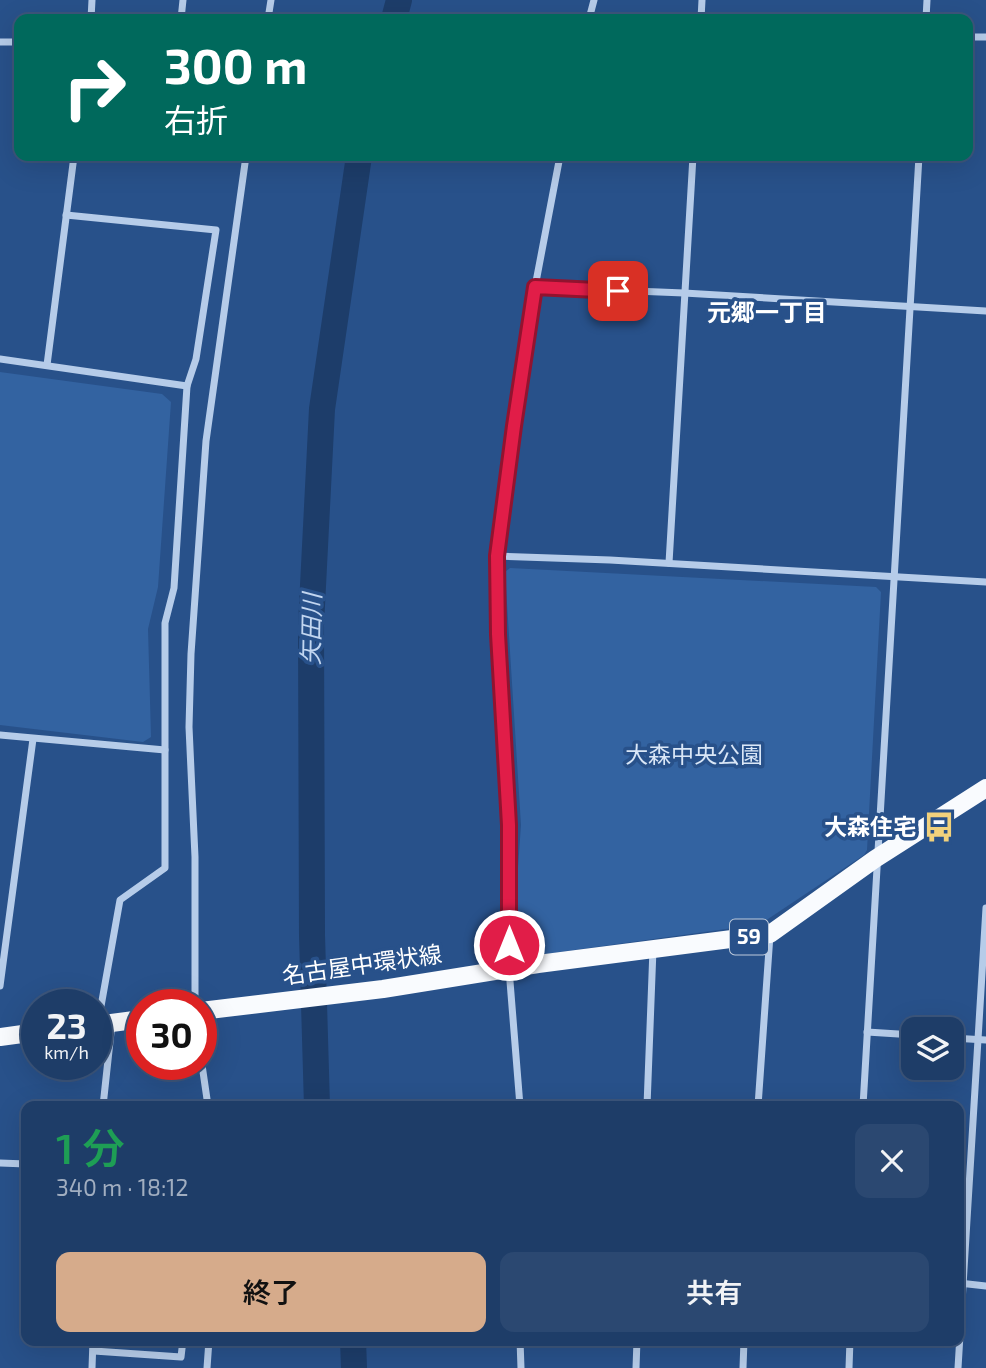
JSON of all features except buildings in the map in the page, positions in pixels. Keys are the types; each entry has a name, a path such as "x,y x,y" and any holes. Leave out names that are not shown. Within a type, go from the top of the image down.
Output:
{"main road":[{"name":"名古屋中環状線","path":"217,1009 770,934 876,859 986,788"},
{"path":"0,1037 21,1034"}],"street":[{"path":"47,365 73,161"},
{"path":"195,989 195,857 189,727 191,654 206,441 245,161"},
{"path":"520,1101 509,969 509,825 498,634 497,556 535,287 559,161"},
{"path":"669,563 693,161"},
{"path":"863,1101 919,161"},
{"path":"66,215 216,230 196,359 187,386 174,588 165,623 165,867 120,901 107,989"},
{"path":"535,287 684,293 986,312"},
{"path":"0,359 187,386"},
{"path":"497,556 669,563 986,582"},
{"path":"0,735 165,750"},
{"path":"0,986 33,739"},
{"path":"964,1248 982,1040 986,908"},
{"path":"758,1101 770,934"},
{"path":"647,1101 653,948"},
{"path":"867,1032 901,1034"},
{"path":"964,1039 982,1040"},
{"path":"103,1080 103,1101"},
{"path":"204,1080 207,1101"},
{"path":"0,1163 21,1164"},
{"path":"964,1283 986,1286"},
{"path":"92,1368 94,1346"},
{"path":"94,1352 181,1357 182,1346"},
{"path":"207,1368 209,1346"},
{"path":"520,1346 521,1368"},
{"path":"636,1368 637,1346"},
{"path":"743,1368 744,1346"},
{"path":"849,1368 850,1346"},
{"path":"958,1368 959,1346"}],"green space":[{"path":"0,372 162,394 171,402 158,587 148,629 151,737 143,742 0,725"},
{"name":"大森中央公園","path":"510,568 876,587 881,592 867,850 864,855 755,925 516,958 512,953 521,825 505,572"}],"waterway":[{"name":"矢田川","path":"395,14 399,0"},
{"name":"矢田川","path":"317,1101 312,935 311,625 322,409 358,161"},
{"name":"矢田川","path":"353,1346 354,1368"}],"place":[{"name":"大森住宅","path":"939,827"}],"district":[{"name":"元郷一丁目","path":"767,313"}],"route":[{"path":"509,945 509,825 498,634 497,556 535,287 618,291"}]}
